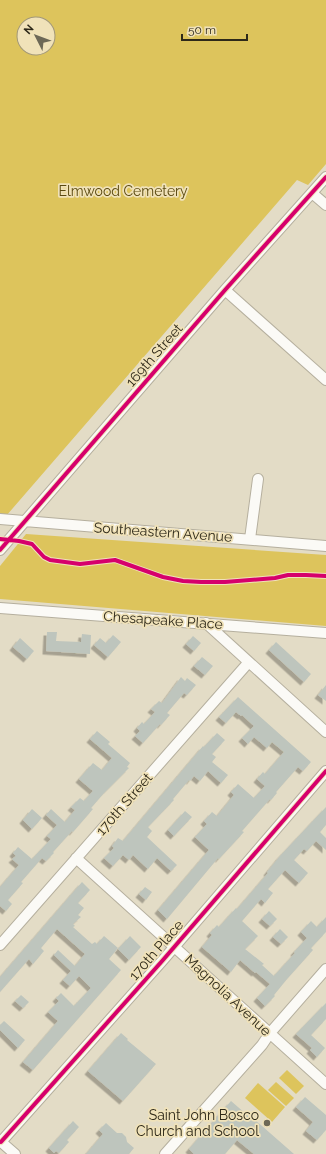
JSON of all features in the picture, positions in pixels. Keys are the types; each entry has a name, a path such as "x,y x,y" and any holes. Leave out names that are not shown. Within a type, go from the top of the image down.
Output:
{"street":[{"name":"169th Street","path":"0,550 224,290 326,177"},
{"path":"312,193 326,205"},
{"path":"224,290 326,380"},
{"path":"250,539 258,479"},
{"name":"Southeastern Avenue","path":"0,520 326,546"},
{"name":"Chesapeake Place","path":"0,608 326,633"},
{"path":"206,623 326,732"},
{"name":"170th Street","path":"0,945 248,662"},
{"name":"170th Place","path":"0,1141 140,987 326,771"},
{"name":"Magnolia Avenue","path":"76,858 326,1084"},
{"path":"165,1154 262,1045 270,1033 326,969"},
{"path":"0,1141 15,1154"}],"green space":[{"name":"Elmwood Cemetery","path":"0,0 326,0 326,164 308,185 297,180 0,523"},
{"path":"26,534 326,555 326,626 0,599 0,566"},
{"path":"287,1070 304,1086 296,1094 279,1078"},
{"path":"276,1082 294,1098 286,1106 268,1090"},
{"path":"258,1083 285,1107 272,1122 245,1098"}],"building":[{"path":"47,632 57,632 56,641 81,642 82,634 91,635 90,654 46,651"},
{"path":"113,635 121,642 108,657 94,645 100,638 106,643"},
{"path":"193,636 201,643 194,651 186,644"},
{"path":"20,638 34,651 27,659 13,647"},
{"path":"276,642 311,674 304,682 269,650"},
{"path":"202,657 213,666 205,675 194,666"},
{"path":"181,677 185,681 187,678 196,685 187,695 184,693 167,713 170,715 143,743 135,736 140,731 137,728 142,722 144,724 155,712 151,709 159,701 162,703"},
{"path":"326,685 326,701 318,695"},
{"path":"238,697 311,762 303,771 298,767 271,800 270,799 242,831 244,832 219,859 218,858 167,919 158,910 209,850 195,837 207,824 204,821 212,812 217,816 234,795 231,792 238,784 254,798 265,786 257,779 263,772 265,774 284,752 272,742 267,748 254,737 248,744 242,738 254,726 242,715 241,716 236,712 226,723 219,717"},
{"path":"97,731 110,742 108,744 130,763 127,767 129,768 104,793 91,808 93,809 53,852 54,853 46,861 42,858 21,882 23,883 8,900 12,904 6,911 0,906 0,887 19,865 12,859 16,856 13,853 18,847 32,859 51,839 47,836 57,825 46,815 51,809 65,822 75,810 71,807 80,798 84,801 93,791 79,779 93,763 102,770 112,758 90,739"},
{"path":"217,733 225,740 212,754 216,757 212,762 228,775 221,783 208,771 200,781 194,776 173,799 174,800 148,827 152,831 147,837 177,865 171,871 157,858 148,869 133,855 129,860 123,855 113,866 104,858 114,848 112,846 118,838 123,841 203,746 204,747"},
{"path":"326,807 326,825 320,832 326,838 326,850 316,841 307,851 304,849 294,860 308,873 299,883 285,870 268,889 273,893 265,903 261,899 242,921 258,936 245,949 264,964 262,965 274,976 307,938 301,932 311,921 317,927 326,917 326,932 311,948 313,950 265,1006 257,998 270,984 240,960 231,972 202,947 212,935 210,933 217,925 219,927 236,908 237,909 268,873 267,872 280,856"},
{"path":"32,809 42,818 32,829 23,820"},
{"path":"185,811 192,817 174,836 168,830"},
{"path":"82,882 90,890 78,903 84,908 78,915 81,917 73,924 75,926 73,927 92,944 95,942 97,944 104,936 118,948 109,959 121,970 33,1070 23,1062 58,1021 48,1012 59,1001 56,998 61,993 74,1006 91,988 79,976 70,986 63,980 71,971 54,955 58,950 75,966 85,954 57,929 41,948 44,951 33,964 29,959 0,992 0,977"},
{"path":"145,887 152,892 146,900 139,894"},
{"path":"269,911 277,919 270,926 262,919"},
{"path":"280,929 288,937 281,944 273,937"},
{"path":"130,936 141,947 129,960 118,949"},
{"path":"21,995 29,1002 23,1008 15,1001"},
{"path":"326,1003 326,1019 311,1035 325,1048 317,1057 310,1050 312,1048 296,1034"},
{"path":"4,1021 25,1040 18,1048 0,1030 0,1025"},
{"path":"121,1033 128,1039 127,1040 156,1064 123,1101 88,1071"},
{"path":"305,1097 326,1115 326,1130 317,1140 306,1131 313,1122 296,1107"},
{"path":"231,1101 294,1154 254,1154 237,1140 225,1154 194,1154 189,1149"},
{"path":"73,1121 79,1127 67,1140 69,1142 59,1153 56,1151 54,1153 49,1148"},
{"path":"106,1123 117,1133 122,1133 126,1137 127,1142 134,1148 129,1154 86,1154 103,1134 99,1130"}],"cycle path":[{"path":"0,550 225,290 326,177"},
{"path":"0,539 32,544 44,557 50,560 80,564 115,560 163,577 183,581 225,582 275,578 288,575 326,576"},
{"path":"1,1142 163,960 326,771"}],"place":[{"name":"Saint John Bosco Church and School","path":"267,1123"}]}
